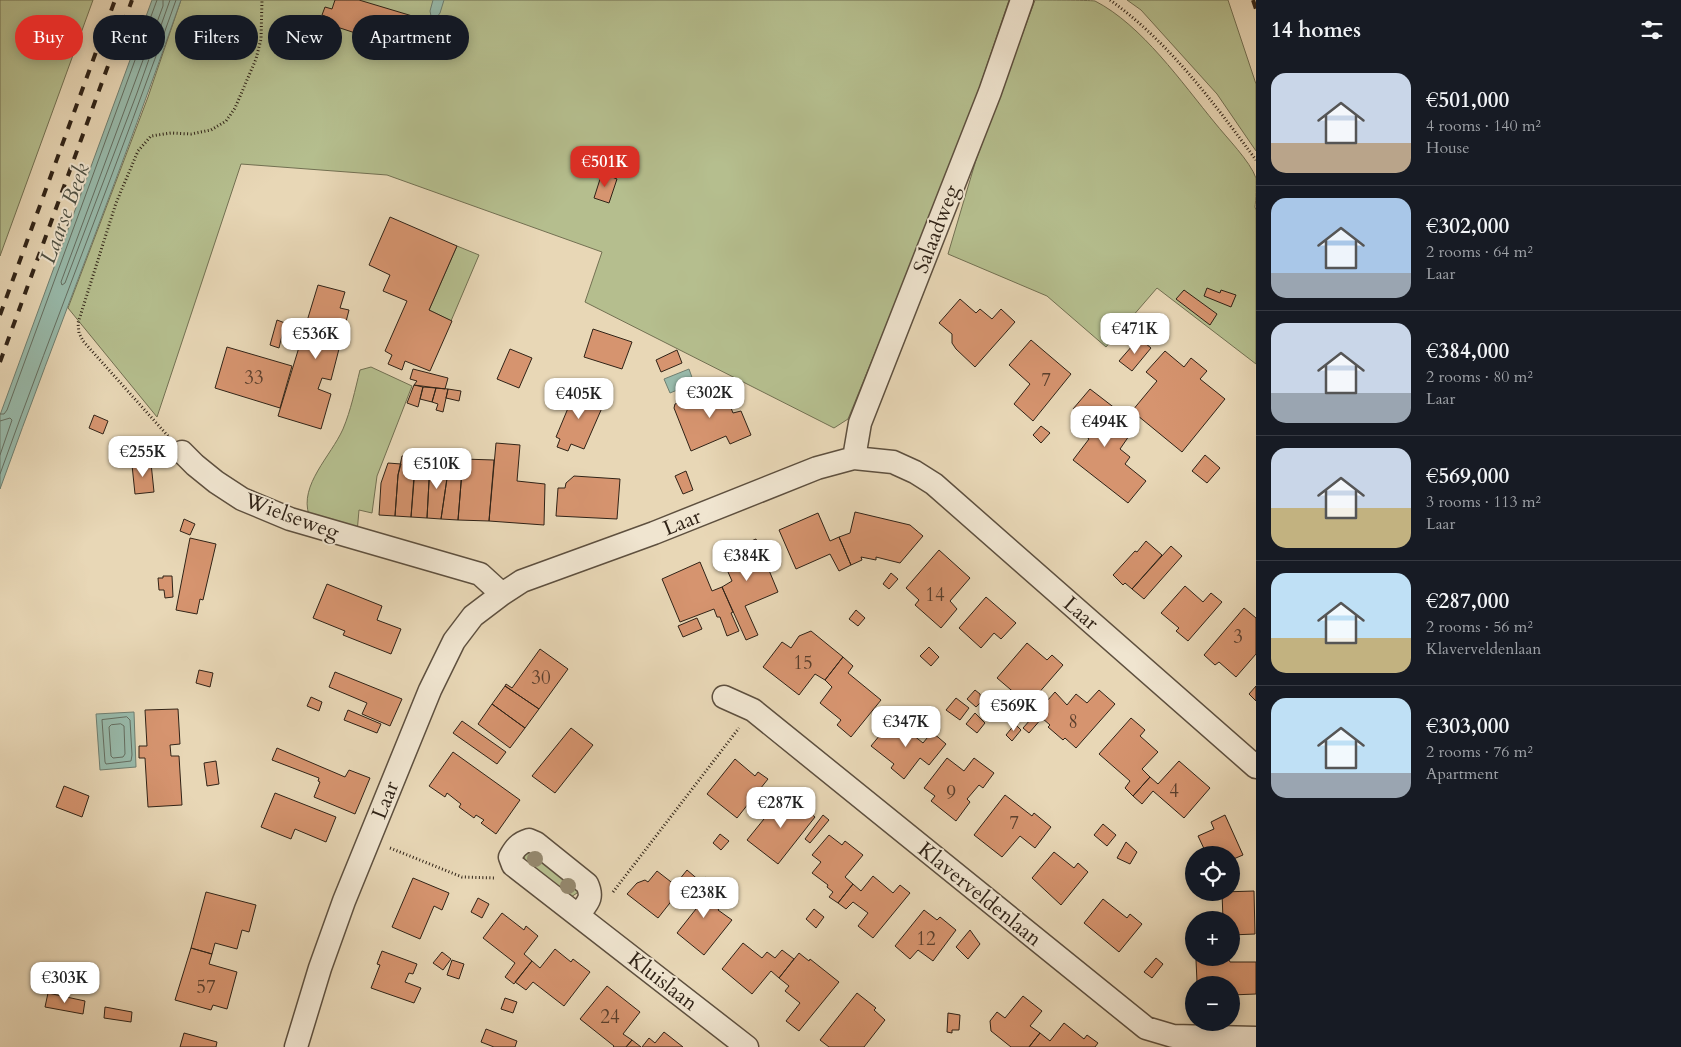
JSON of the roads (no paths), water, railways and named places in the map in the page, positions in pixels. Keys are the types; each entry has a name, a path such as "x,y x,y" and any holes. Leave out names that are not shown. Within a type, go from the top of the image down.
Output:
{"street":[{"name":"Salaadweg","path":"854,458 860,423 990,92 1022,0"},
{"name":"Wielseweg","path":"182,452 216,482 242,499 299,522 480,574 502,594"},
{"name":"Laar","path":"296,1047 320,968 344,901 430,690 454,642 473,616 522,581 654,533 817,468 854,458 893,462 915,472 934,484 1256,767"},
{"name":"Klaverveldenlaan","path":"724,697 753,710 1146,1028 1173,1036 1256,1038"},
{"name":"Kluislaan","path":"583,919 591,892 587,884 536,843 529,840 521,842 510,857 513,865 747,1047"}],"water":[{"path":"152,0 181,0 165,45 165,15 147,15"},
{"path":"433,0 444,0 438,15 431,15"},
{"path":"130,60 160,60 0,489 0,415"},
{"path":"689,369 694,383 670,393 664,379"},
{"path":"134,712 136,767 100,770 96,714"}],"railway":[{"path":"0,315 115,0"},
{"path":"0,362 132,0"},
{"path":"1253,0 1256,9"}],"water label":[{"name":"Laarse Beek","path":"64,213"}]}
